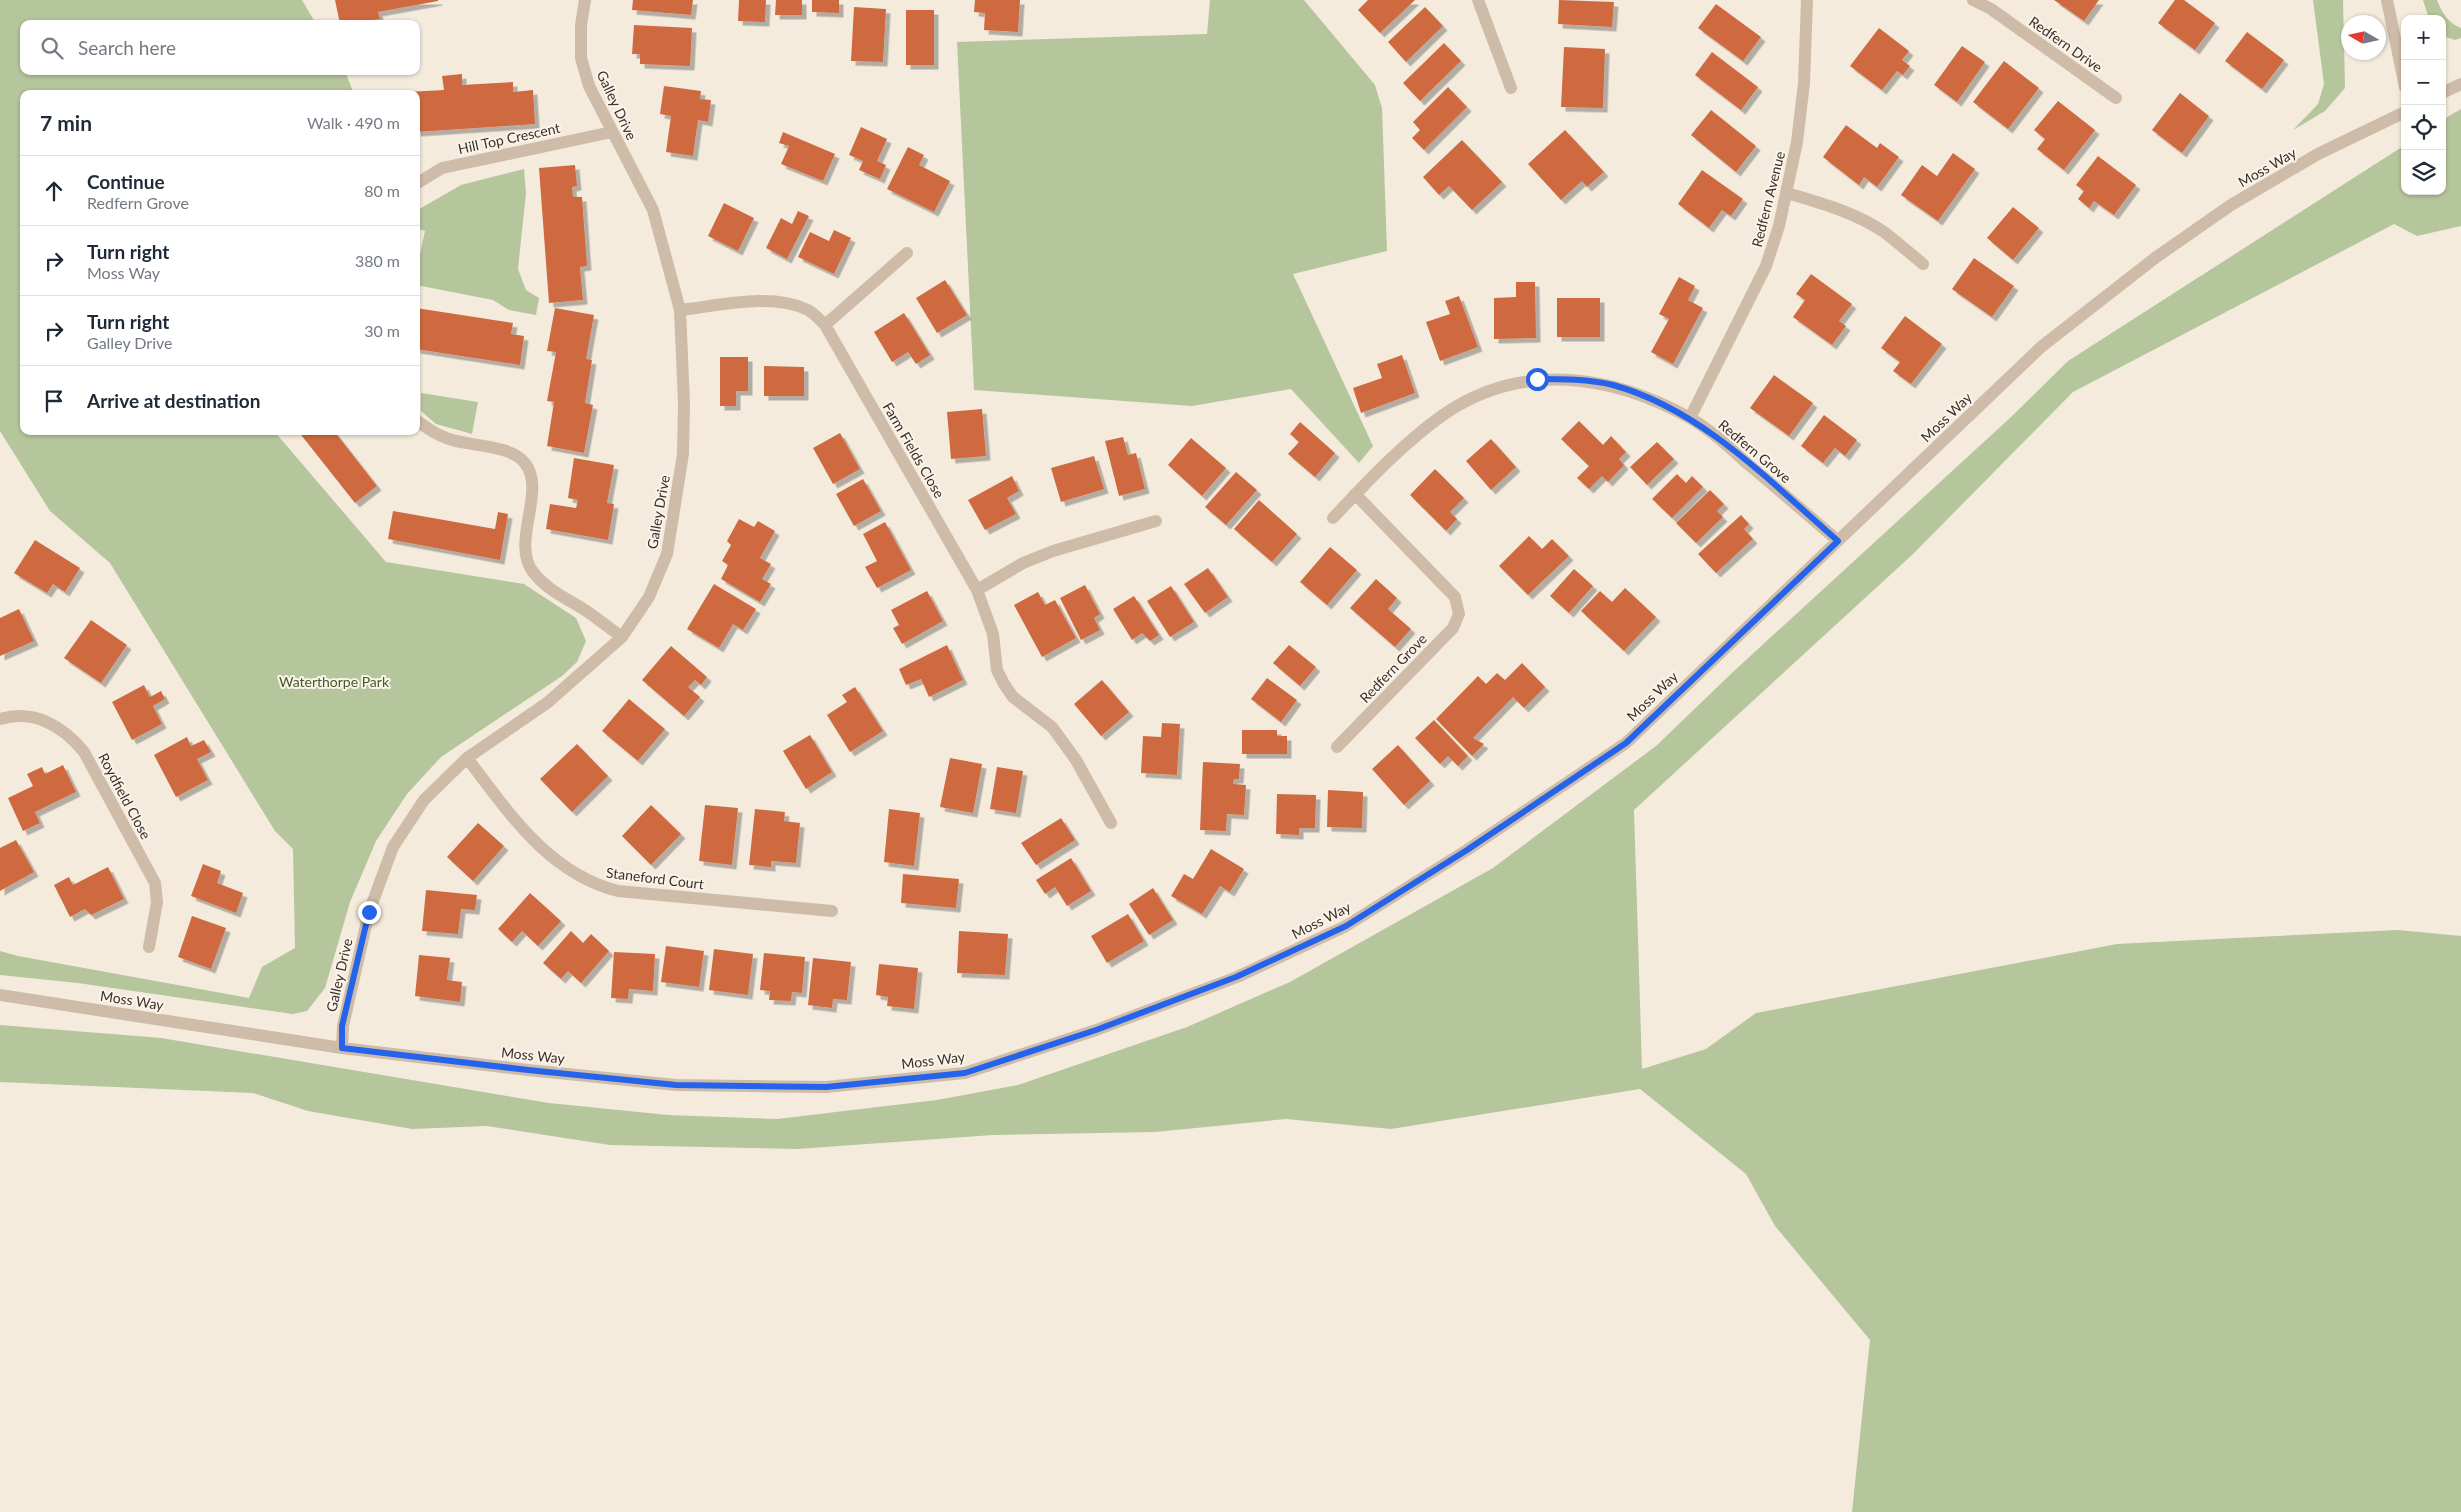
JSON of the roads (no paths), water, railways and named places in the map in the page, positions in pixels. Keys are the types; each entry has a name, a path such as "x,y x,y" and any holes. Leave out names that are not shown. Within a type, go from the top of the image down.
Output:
{"street":[{"name":"Galley Drive","path":"342,1048 342,1026 369,912 393,847 424,800 467,758 546,703 622,637 648,597 667,554 682,454 684,403 680,310 652,210 589,86 581,58 581,25 585,0"},
{"path":"1478,0 1511,88"},
{"name":"Redfern Avenue","path":"1690,418 1766,266 1779,226 1797,142 1804,83 1807,0"},
{"name":"Redfern Drive","path":"1973,0 1991,9 2116,98"},
{"path":"2387,0 2401,68"},
{"path":"2446,91 2461,84"},
{"name":"Moss Way","path":"0,995 342,1048 676,1085 826,1087 965,1073 1096,1030 1236,977 1346,926 1467,850 1626,743 2041,347 2155,258 2246,196 2318,154 2401,114"},
{"name":"Hill Top Crescent","path":"420,182 442,168 612,132"},
{"path":"1787,193 1832,206 1859,218 1883,232 1923,264"},
{"path":"826,325 907,253"},
{"name":"Farm Fields Close","path":"680,310 766,301 786,302 809,310 826,325 977,590 993,634 997,670 1004,684 1013,697 1052,727 1076,760 1111,823"},
{"name":"Redfern Grove","path":"1333,518 1355,494 1420,432 1444,414 1474,398 1507,386 1537,379 1573,379 1614,386 1690,418 1721,441 1838,541"},
{"path":"420,423 442,437 513,453 525,462 532,481 525,550 532,571 551,591 585,610 622,637"},
{"name":"Redfern Grove","path":"1337,747 1453,628 1459,614 1455,597 1355,494"},
{"path":"977,590 1023,563 1053,551 1156,521"},
{"name":"Roydfield Close","path":"0,719 16,715 35,717 54,724 70,735 84,752 155,883 157,902 148,946"},
{"name":"Staneford Court","path":"467,758 512,816 549,855 573,874 596,885 618,891 832,912"}],"park label":[{"name":"Waterthorpe Park","path":"334,681"}]}
